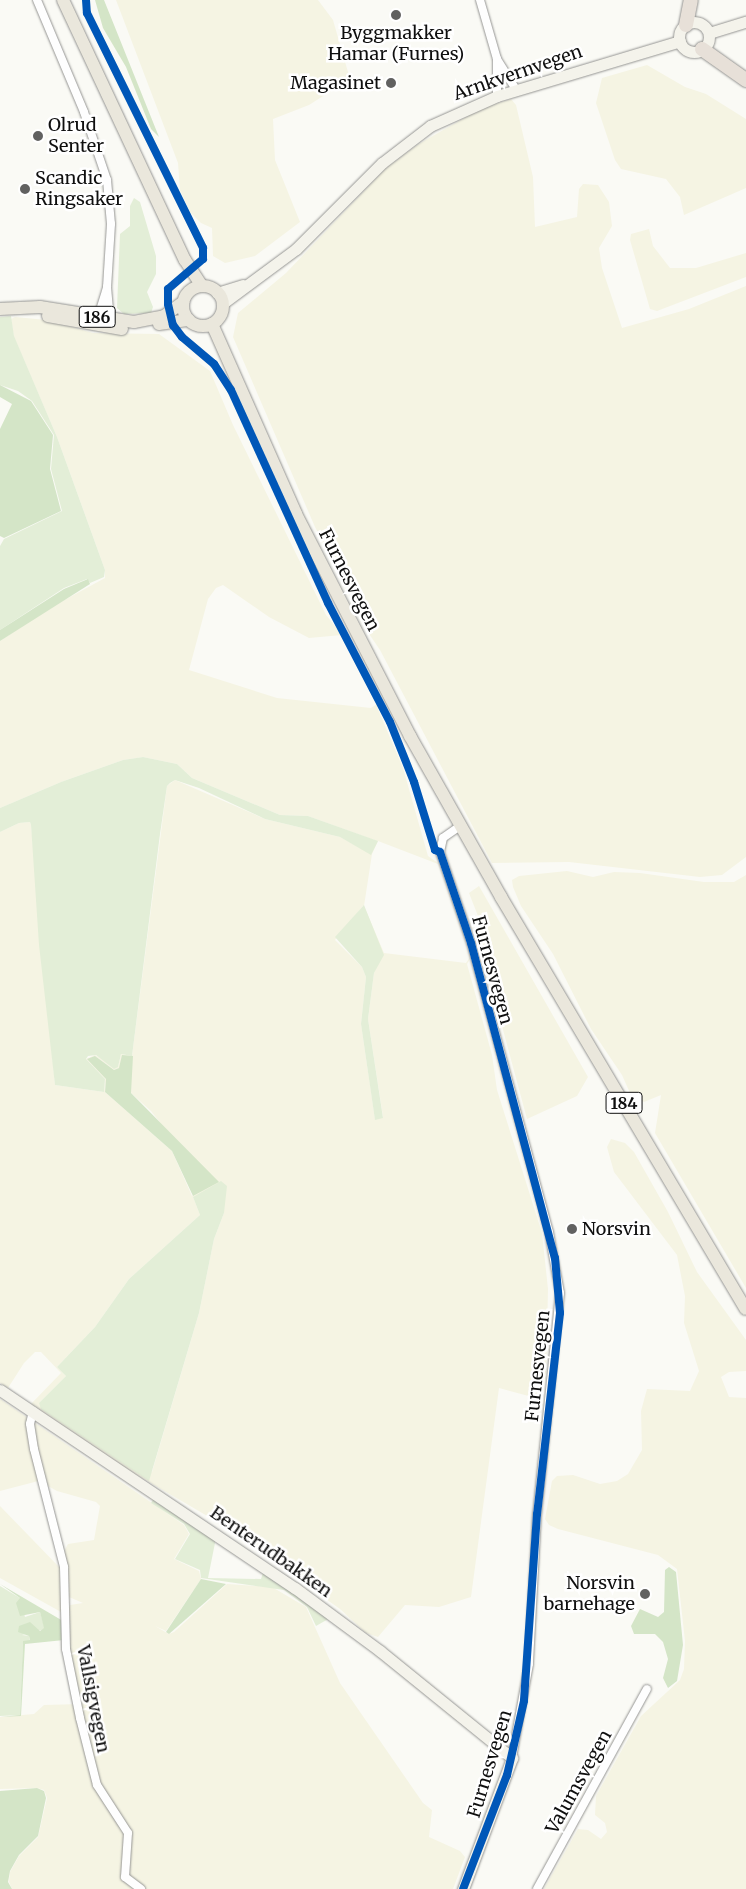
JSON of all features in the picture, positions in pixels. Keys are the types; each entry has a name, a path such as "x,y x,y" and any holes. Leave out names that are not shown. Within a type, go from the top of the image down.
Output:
{"highway":[{"path":"686,25 691,0"},
{"path":"702,49 746,80"}],"main road":[{"path":"64,0 185,260 196,288 220,298 221,315 212,324 202,326 189,320 183,302 196,288"},
{"path":"698,22 709,33 708,43 702,49 690,51 680,40 681,31 686,25 698,22"},
{"path":"709,33 745,22"},
{"name":"Arnkvernvegen","path":"220,298 247,284 296,249 376,168 416,135 447,116 497,96 680,40"},
{"name":"186","path":"3,308 40,307 104,318 155,319 172,313 183,302"},
{"name":"186","path":"3,308 117,329 189,320"},
{"name":"Furnesvegen","path":"212,324 335,594 460,826"},
{"name":"184","path":"460,826 746,1309"},
{"name":"Benterudbakken","path":"0,1390 295,1588 380,1651 512,1758"},
{"name":"Furnesvegen","path":"463,1889 512,1758"}],"street":[{"path":"37,0 84,112 107,180 111,224 104,318"},
{"path":"480,0 497,59 516,90"},
{"path":"497,59 497,96"},
{"path":"104,318 107,287"},
{"name":"Furnesvegen","path":"460,826 443,838 440,852 471,943 550,1232 560,1293 537,1514 529,1664 512,1758"},
{"name":"Vallsigvegen","path":"33,1411 30,1424 34,1449 65,1575 66,1649 80,1718 97,1785 128,1833 125,1877 141,1889"},
{"name":"Valumsvegen","path":"537,1889 647,1688"}],"green space":[{"path":"95,0 104,0 159,137 151,129 126,67 103,28"},
{"path":"116,0 318,0 333,20 350,79 309,105 273,119 275,160 300,222 255,256 225,263 213,256 212,228 201,223 190,212 180,190 178,163"},
{"path":"647,65 685,87 706,94 746,119 746,188 684,215 680,197 666,179 621,169 615,160 596,103 602,78"},
{"path":"511,99 516,105 533,177 535,227 577,217 579,189 583,184 598,185 609,202 612,226 599,248 602,268 622,328 689,309 746,286 746,857 722,875 700,877 569,862 492,863 380,650 359,619 355,601 315,527 233,337 238,313 286,273 386,168 417,145 480,109"},
{"path":"134,198 140,202 156,256 156,274 147,292 153,307 151,313 124,314 117,308 120,234 130,226 130,206"},
{"path":"649,229 653,246 670,268 696,268 746,253 746,277 657,311 650,309 630,240 631,234"},
{"path":"11,316 14,336 57,437 105,570 104,577 90,583 87,579 64,588 0,630 0,546 4,539 62,511 51,469 54,435 32,401 18,391 0,385 0,317"},
{"path":"15,317 47,320 93,333 159,334 210,371 233,425 326,615 343,636 378,704 377,707 403,768 428,856 438,863 444,880 438,864 378,841 372,854 364,906 384,953 466,963 470,957 467,945 471,957 467,964 492,1055 497,1090 542,1233 548,1289 546,1378 542,1393 536,1398 499,1388 471,1597 439,1607 405,1605 378,1637 366,1633 340,1609 263,1555 245,1538 125,1468 31,1404 61,1373 41,1352 35,1352 24,1363 8,1388 0,1383 0,832 19,823 30,822 31,825 55,1085 104,1092 105,1079 86,1059 95,1055 118,1067 121,1054 132,1056 167,786 175,780 265,819 340,837 371,854 377,841 308,816 280,815 192,778 177,764 143,757 123,760 61,782 0,808 0,641 46,610 105,578 105,570 57,437 14,337 11,319","holes":["223,585 269,617 309,638 342,635 377,704 371,708 277,698 189,670 208,599 216,588","363,906 379,960 374,973 368,1019 383,1117 375,1119 361,1024 366,977 362,967 335,940","95,1056 114,1070 119,1068 131,1093 151,1111 173,1139 218,1182 192,1196 172,1151 105,1092 106,1079","193,1197 224,1213 214,1239 199,1313 152,1472 39,1403 66,1376 57,1367 95,1327 129,1279 200,1215"]},
{"path":"0,385 31,401 53,435 50,469 61,511 4,538 0,536 0,429 12,404 0,397"},
{"path":"88,579 90,584 0,641 0,630 64,589"},
{"path":"143,757 177,764 192,778 280,815 308,816 378,841 371,855 340,837 265,819 199,788 175,780 170,783 167,786 160,834 132,1056 121,1054 118,1067 114,1069 96,1055 88,1056 86,1059 105,1079 104,1092 55,1085 39,945 31,825 30,822 19,823 0,832 0,808 61,782 123,760"},
{"path":"567,871 593,877 614,872 640,873 704,882 734,882 746,875 746,1288 655,1133 661,1095 644,1102 630,1093 622,1075 591,1029 553,954 521,906 513,887 512,880 519,876"},
{"path":"479,886 588,1077 577,1096 527,1119 478,937 478,916 469,893"},
{"path":"364,905 384,955 374,973 368,1019 383,1118 375,1120 361,1024 366,977 362,967 335,937"},
{"path":"122,1055 133,1056 131,1093 219,1182 193,1196 172,1151 105,1092 106,1079 87,1059 95,1056 114,1070 119,1068"},
{"path":"611,1139 625,1143 634,1152 668,1212 697,1272 746,1340 746,1371 729,1372 721,1377 729,1397 746,1398 746,1889 544,1889 578,1829 588,1830 601,1839 607,1832 605,1823 595,1815 596,1796 641,1716 680,1680 684,1669 685,1641 677,1569 658,1555 558,1529 549,1525 545,1519 552,1481 557,1476 573,1475 600,1484 617,1481 628,1474 642,1450 641,1411 647,1389 690,1391 699,1371 684,1323 685,1296 677,1255 614,1172 607,1147"},
{"path":"221,1181 227,1186 224,1213 214,1239 199,1313 149,1481 41,1409 39,1403 66,1376 57,1367 95,1327 129,1279 200,1215 193,1197"},
{"path":"0,1399 184,1525 189,1534 174,1559 199,1571 201,1579 166,1631 155,1626 169,1634 174,1632 227,1584 272,1587 306,1607 340,1683 423,1803 432,1810 429,1837 460,1851 465,1857 453,1889 12,1889 9,1882 10,1872 19,1856 38,1837 47,1798 44,1790 37,1788 0,1789 0,1717 34,1714 44,1705 82,1704 69,1653 68,1613 70,1605 83,1603 69,1597 63,1553 68,1544 94,1540 100,1506 96,1502 57,1491 48,1486 46,1479 0,1491"},
{"path":"154,1498 216,1538 208,1578 261,1579 264,1570 330,1618 316,1626 307,1607 284,1590 201,1578 200,1570 175,1559 190,1534 184,1524 151,1503"},
{"path":"0,1506 61,1569 61,1612 0,1578"},
{"path":"669,1567 676,1572 683,1645 677,1681 668,1688 663,1678 668,1659 663,1642 655,1634 634,1634 631,1626 640,1609 658,1617 664,1612 665,1570"},
{"path":"201,1579 226,1584 169,1634 166,1632"},
{"path":"0,1584 63,1621 64,1640 25,1644 21,1716 0,1717 20,1715 23,1641 30,1640 29,1636 18,1632 19,1626 30,1622 40,1631 44,1628 40,1612 20,1616 16,1603 20,1598"},
{"path":"0,1586 20,1598 25,1617 40,1612 45,1629 22,1635 29,1636 30,1641 23,1642 20,1715 0,1716"},
{"path":"37,1788 44,1791 46,1798 38,1836 19,1855 10,1871 8,1882 12,1889 0,1889 0,1791"}],"cycle path":[{"path":"86,0 87,13 203,248 203,259 168,289 168,304 173,325 182,337 214,364 231,390 328,603 390,722 414,782 435,850 440,852 471,943 555,1258 560,1313 537,1514 524,1701 507,1775 463,1889"}],"place":[{"name":"Byggmakker Hamar (Furnes)","path":"396,15"},
{"name":"Magasinet","path":"391,83"},
{"name":"Olrud Senter","path":"38,136"},
{"name":"Scandic Ringsaker","path":"25,189"},
{"name":"Norsvin","path":"572,1229"},
{"name":"Norsvin barnehage","path":"645,1594"}]}
